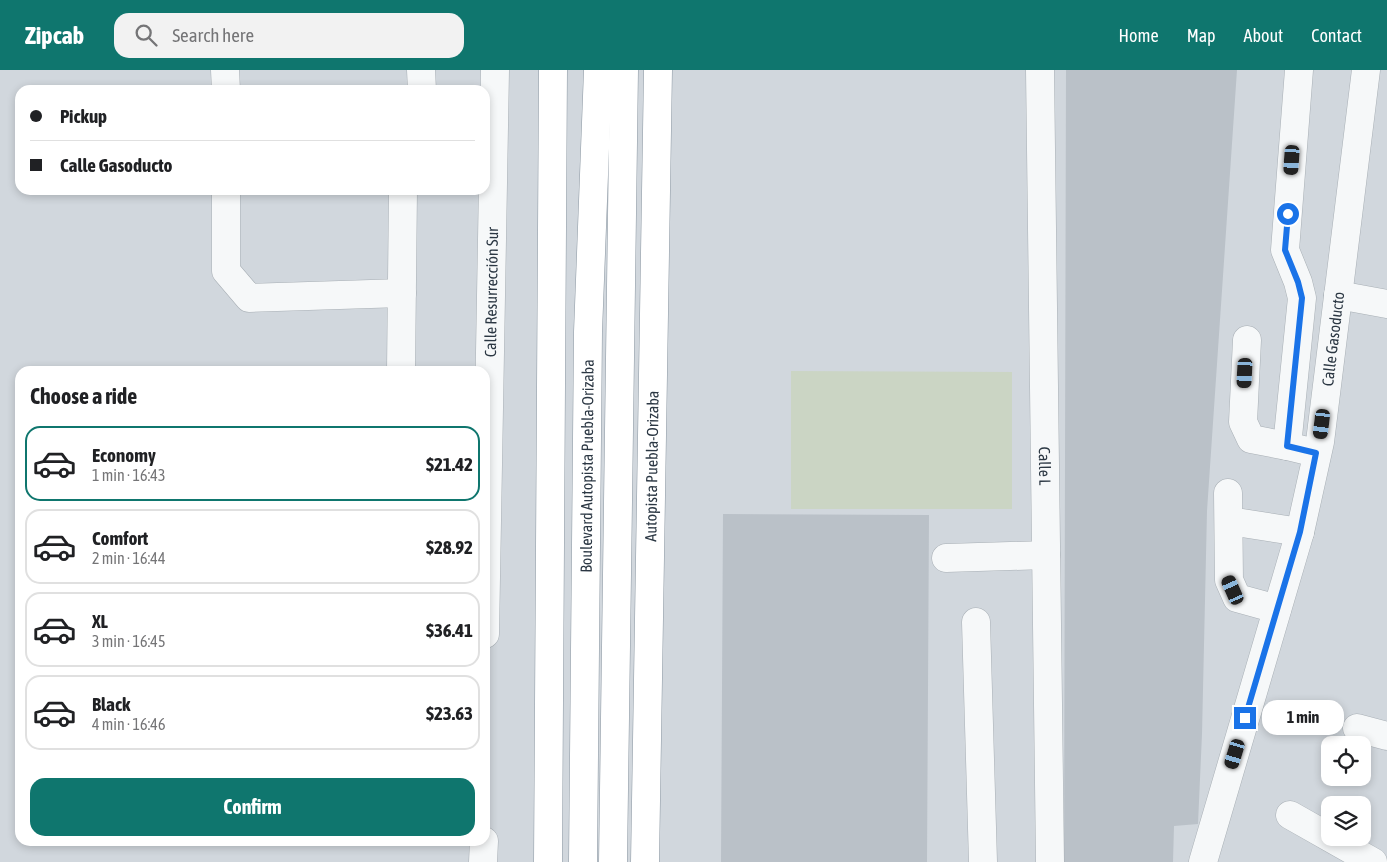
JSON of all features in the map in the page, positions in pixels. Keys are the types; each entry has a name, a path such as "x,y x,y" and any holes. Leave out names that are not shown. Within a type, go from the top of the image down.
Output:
{"highway":[{"path":"548,862 553,70"},
{"name":"Boulevard Autopista Puebla-Orizaba","path":"583,862 588,332 598,70"},
{"name":"Boulevard Autopista Puebla-Orizaba","path":"613,862 624,70"},
{"name":"Autopista Puebla-Orizaba","path":"645,862 658,70"}],"street":[{"path":"225,70 226,85"},
{"path":"421,70 422,85"},
{"name":"Calle Resurrección Sur","path":"490,366 495,70"},
{"name":"Calle L","path":"1040,70 1050,862"},
{"path":"1287,446 1302,298 1298,282 1285,250 1299,70"},
{"name":"Calle Gasoducto","path":"1203,862 1300,532 1316,453 1320,442 1366,70"},
{"path":"226,195 226,271 249,298 402,293"},
{"path":"401,366 403,195"},
{"path":"1338,295 1387,304"},
{"path":"1247,340 1243,422 1251,439 1316,453"},
{"path":"1228,493 1229,580 1237,598 1277,609"},
{"path":"1229,521 1300,532"},
{"path":"946,558 1046,555"},
{"path":"976,622 983,862"},
{"path":"1357,728 1387,736"},
{"path":"1290,815 1373,862"},
{"path":"484,846 484,862"}],"shaded area":[{"path":"0,70 1387,70 1387,862 0,862"}],"green space":[{"path":"791,371 1012,372 1012,509 791,509"}],"building":[{"path":"1066,70 1237,70 1207,511 1198,824 1174,826 1173,862 1064,862"},
{"path":"723,514 929,515 927,862 721,862"}],"route":[{"path":"1245,718 1300,532 1316,453 1287,446 1302,298 1298,282 1285,250 1288,214"}]}
